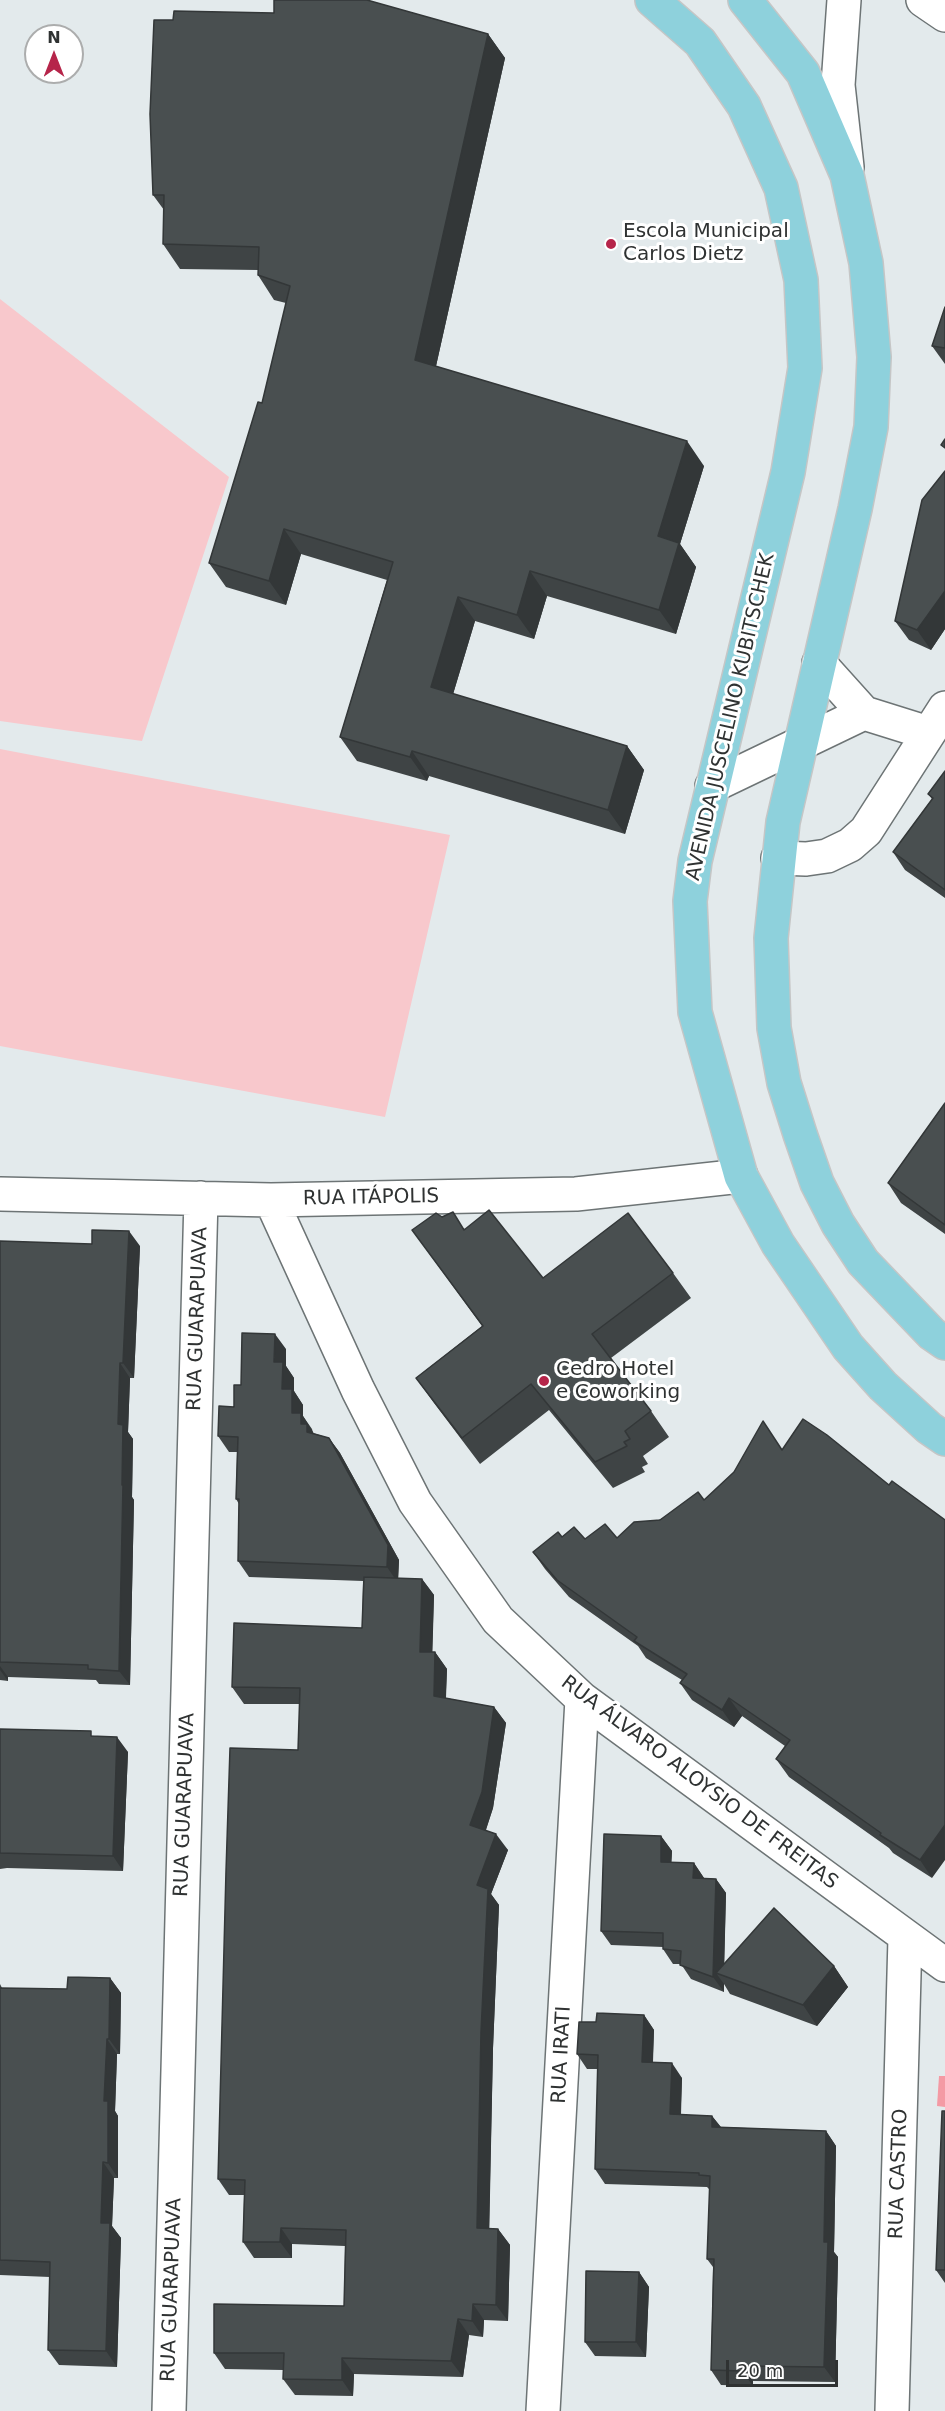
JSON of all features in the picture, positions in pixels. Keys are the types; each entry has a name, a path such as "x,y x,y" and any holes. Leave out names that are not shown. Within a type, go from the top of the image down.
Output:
{"main road":[{"name":"AVENIDA JUSCELINO KUBITSCHEK","path":"652,0 700,42 744,106 781,188 801,280 805,368 788,472 695,861 690,901 695,1012 741,1176 778,1244 848,1347 884,1386 929,1428 945,1439"},
{"path":"745,0 802,73 847,175 866,263 874,357 872,427 853,521 783,822 771,938 774,1028 784,1083 800,1134 818,1183 838,1224 863,1262 932,1334 945,1343"}],"street":[{"path":"844,0 838,85 847,175"},
{"path":"923,0 945,15"},
{"path":"819,663 864,713"},
{"path":"712,786 864,713 936,720 866,831 850,845 827,856 806,859 778,858"},
{"name":"RUA ITÁPOLIS","path":"0,1194 271,1200 576,1194 741,1176"},
{"name":"RUA GUARAPUAVA","path":"169,2411 201,1198"},
{"name":"RUA ÁLVARO ALOYSIO DE FREITAS","path":"271,1200 358,1390 415,1502 498,1620 582,1699 905,1938 945,1965"},
{"name":"RUA IRATI","path":"543,2411 582,1699"},
{"name":"RUA CASTRO","path":"892,2411 905,1938"}],"shaded area":[{"path":"0,299 229,477 142,741 0,721"},
{"path":"0,749 450,835 385,1117 0,1046"},
{"path":"939,2076 945,2076 945,2107 937,2106"}],"building":[{"path":"274,0 367,0 488,34 415,360 687,441 658,536 679,543 659,610 530,571 517,615 458,597 431,687 627,746 608,810 412,751 410,757 340,737 393,562 284,529 269,581 209,563 258,402 262,403 290,286 258,275 259,247 163,244 164,195 153,195 150,114 154,20 173,20 174,11 274,13"},
{"path":"945,307 945,348 932,346"},
{"path":"945,471 945,591 917,630 895,621 922,500"},
{"path":"945,771 945,890 893,852 933,798 928,794"},
{"path":"945,1103 945,1225 888,1183"},
{"name":"Cedro Hotel e Coworking","path":"489,1210 543,1278 628,1213 673,1273 592,1334 651,1411 625,1431 630,1439 624,1442 627,1446 595,1462 531,1384 462,1438 416,1378 483,1326 412,1230 436,1213 442,1217 453,1212 464,1230"},
{"path":"92,1230 129,1231 118,1424 123,1425 119,1671 88,1669 88,1665 0,1662 0,1241 92,1244"},
{"path":"242,1333 275,1334 274,1362 283,1362 282,1389 292,1389 292,1413 301,1413 301,1424 307,1424 307,1432 329,1438 388,1545 387,1567 238,1561 239,1499 236,1499 238,1437 218,1436 219,1406 234,1407 234,1385 241,1385"},
{"path":"803,1419 827,1435 889,1485 892,1481 945,1520 945,1825 920,1860 880,1835 881,1833 776,1759 790,1740 729,1698 722,1710 680,1683 687,1674 634,1641 637,1637 557,1580 533,1552 558,1532 562,1537 574,1527 585,1539 605,1524 617,1538 634,1522 660,1520 698,1492 704,1500 734,1472 763,1421 782,1450"},
{"path":"364,1577 422,1579 420,1652 435,1652 434,1696 494,1707 482,1792 470,1825 496,1834 477,1885 488,1889 481,2032 477,2228 498,2229 496,2305 473,2304 472,2321 458,2319 451,2361 342,2358 342,2380 283,2379 284,2353 214,2353 214,2304 344,2306 346,2230 281,2228 280,2242 243,2242 245,2180 218,2179 230,1748 298,1750 300,1688 232,1687 234,1623 362,1628"},
{"path":"0,1729 91,1731 91,1736 117,1737 113,1856 0,1853"},
{"path":"604,1834 661,1836 661,1862 694,1863 693,1878 716,1879 713,1977 680,1965 681,1951 663,1949 663,1933 601,1931"},
{"path":"774,1908 834,1966 803,2005 716,1973"},
{"path":"68,1977 110,1978 109,2039 107,2039 104,2101 108,2101 108,2163 103,2162 101,2223 110,2223 106,2351 48,2350 50,2262 0,2260 0,1988 67,1989"},
{"path":"597,2013 644,2015 642,2062 672,2063 670,2114 712,2116 712,2127 826,2131 824,2242 828,2242 824,2367 742,2366 742,2371 711,2370 714,2259 707,2259 710,2176 699,2175 699,2173 595,2169 598,2055 577,2054 579,2022 596,2022"},
{"path":"942,2111 945,2111 945,2270 936,2270"},
{"path":"586,2271 639,2272 636,2342 585,2342"}],"place":[{"name":"Escola Municipal Carlos Dietz","path":"611,244"},
{"name":"Cedro Hotel e Coworking","path":"544,1381"}]}
